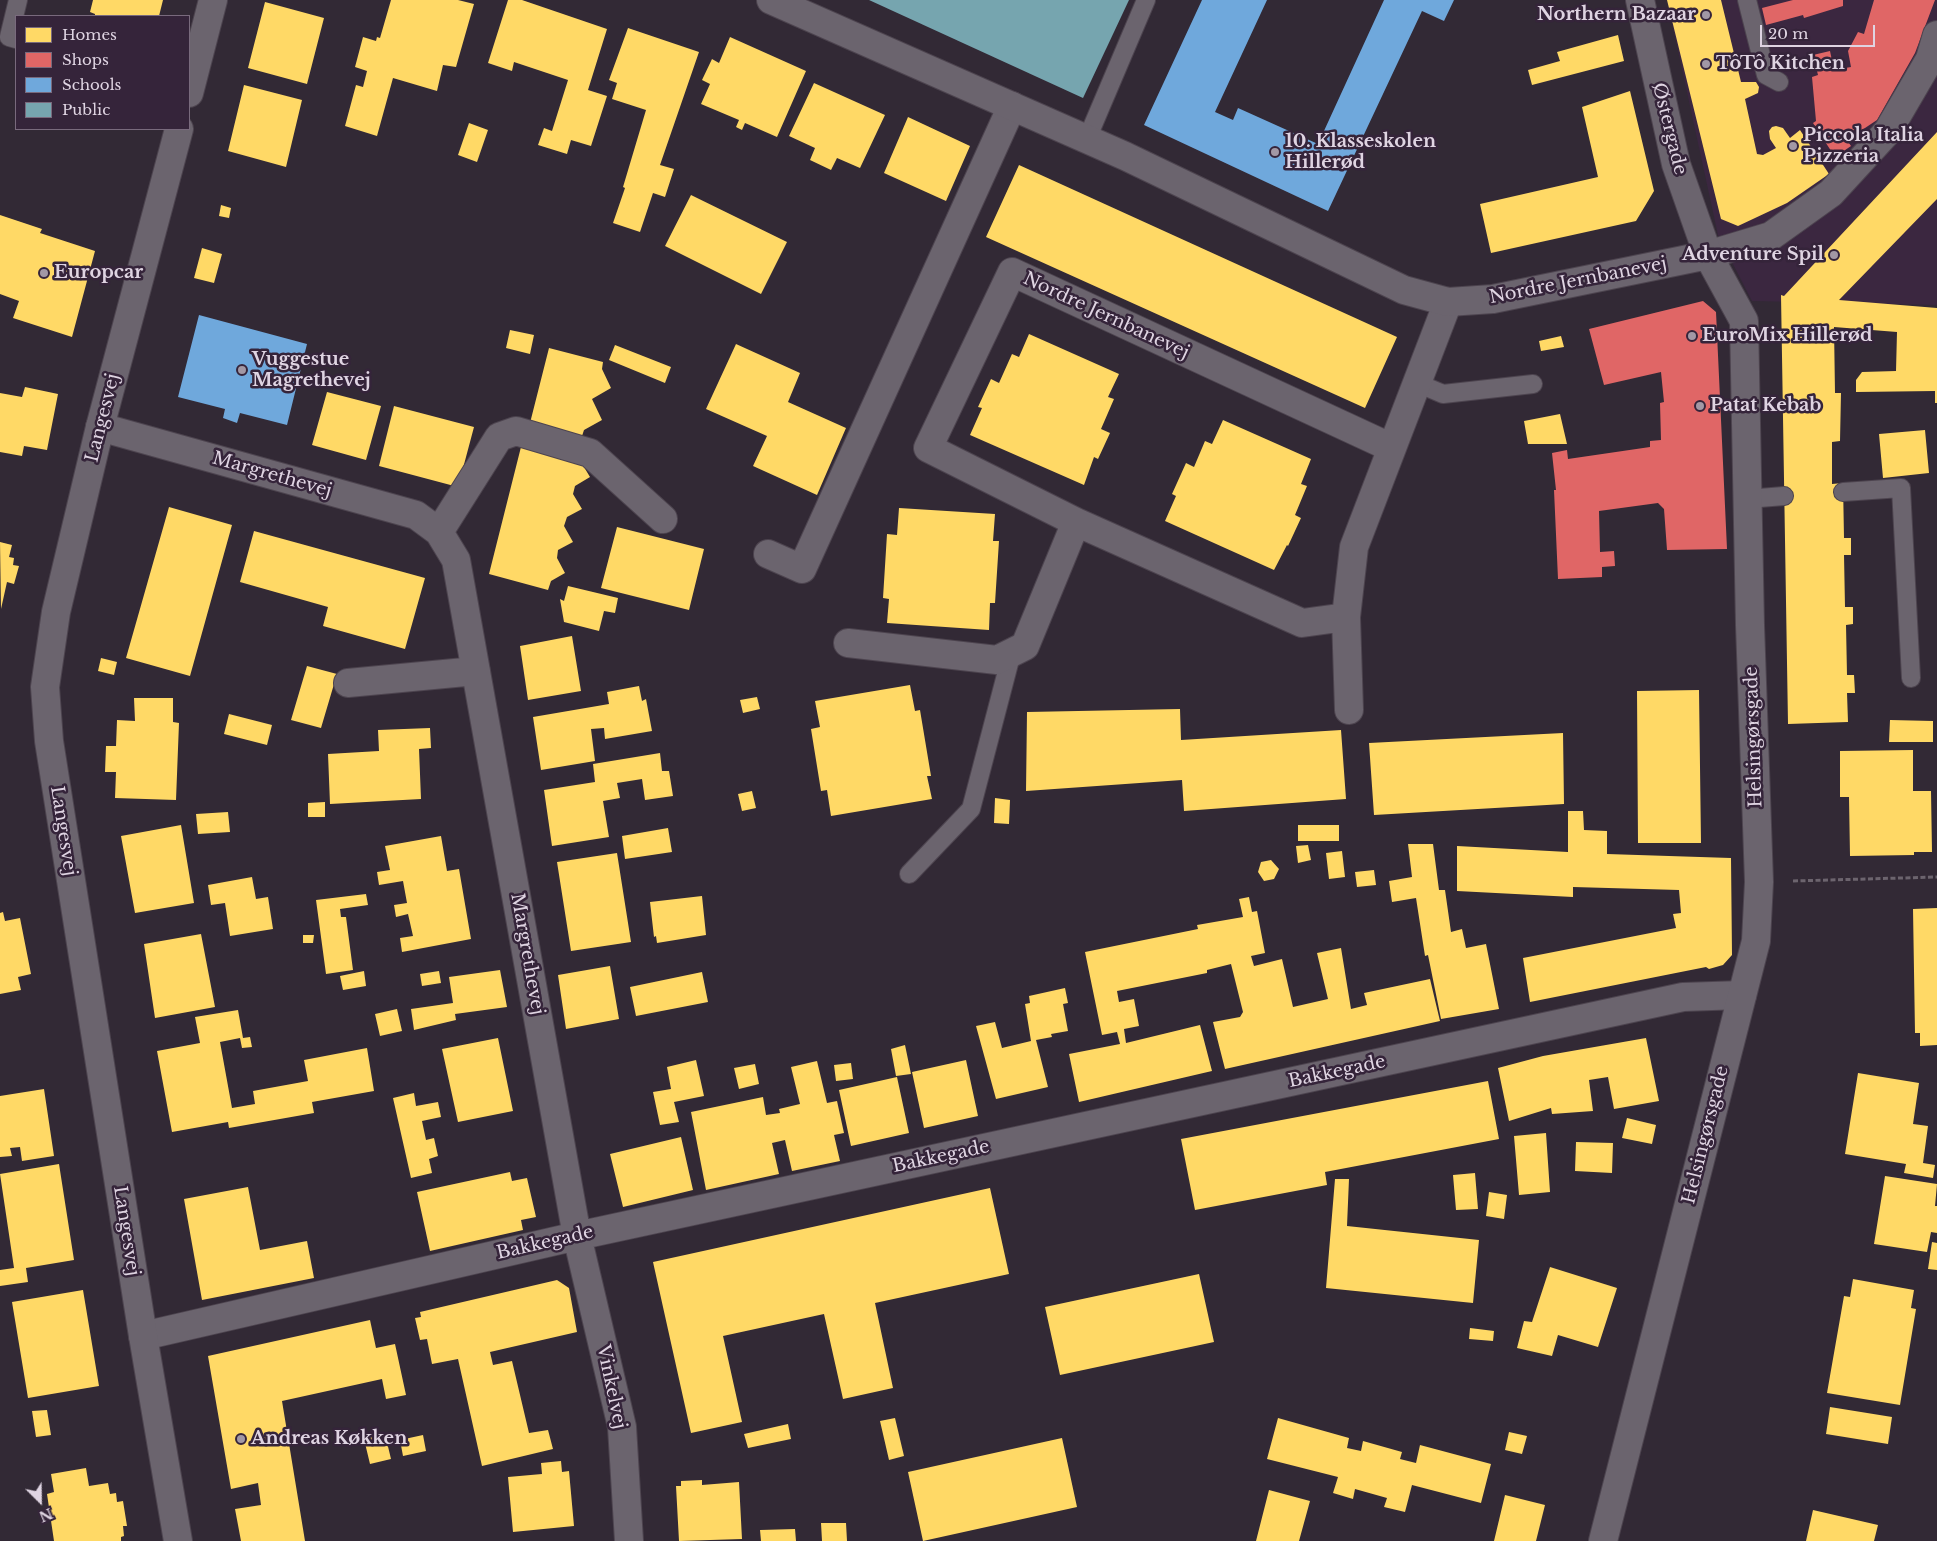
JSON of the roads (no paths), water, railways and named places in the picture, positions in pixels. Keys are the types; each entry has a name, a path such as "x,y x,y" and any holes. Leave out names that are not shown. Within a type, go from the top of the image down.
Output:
{"street":[{"path":"190,88 213,0"},
{"name":"Nordre Jernbanevej","path":"771,0 1087,139 1404,290 1448,302 1493,299 1708,255"},
{"name":"Østergade","path":"1640,0 1676,164 1708,255"},
{"path":"1708,255 1771,236 1830,193 1888,131 1930,59 1937,35"},
{"path":"768,554 802,569 1012,106"},
{"name":"Langesvej","path":"178,1541 143,1336 49,741 45,687 56,612 100,426 179,130"},
{"name":"Helsingørsgade","path":"1603,1541 1756,941 1759,882 1744,321 1708,255"},
{"name":"Nordre Jernbanevej","path":"1346,617 1302,623 1076,522 928,448 1012,272 1392,448"},
{"path":"1349,710 1346,617 1354,547 1448,302"},
{"name":"Margrethevej","path":"100,426 416,515 439,532 456,560 577,1236"},
{"path":"439,532 499,437 516,431 590,453 663,519"},
{"path":"848,643 997,660 1025,646 1076,522"},
{"path":"348,684 476,671"},
{"name":"Bakkegade","path":"143,1336 577,1236 1683,997 1742,995"},
{"name":"Vinkelvej","path":"577,1236 622,1427 629,1541"}],"lane":[{"path":"15,39 9,37 18,0"},
{"path":"1087,139 1146,0"},
{"path":"1747,0 1766,75 1780,82"},
{"path":"1417,383 1443,394 1533,384"},
{"path":"1843,492 1900,488 1911,678"},
{"path":"1748,499 1784,496"},
{"path":"909,874 971,809 1012,652"}],"place":[{"name":"Northern Bazaar","path":"1706,15"},
{"name":"TôTô Kitchen","path":"1706,64"},
{"name":"Piccola Italia Pizzeria","path":"1793,146"},
{"name":"10. Klasseskolen Hillerød","path":"1275,152"},
{"name":"Adventure Spil","path":"1834,255"},
{"name":"Europcar","path":"44,273"},
{"name":"EuroMix Hillerød","path":"1692,336"},
{"name":"Vuggestue Magrethevej","path":"242,370"},
{"name":"Patat Kebab","path":"1700,406"},
{"name":"Andreas Køkken","path":"241,1439"}]}
